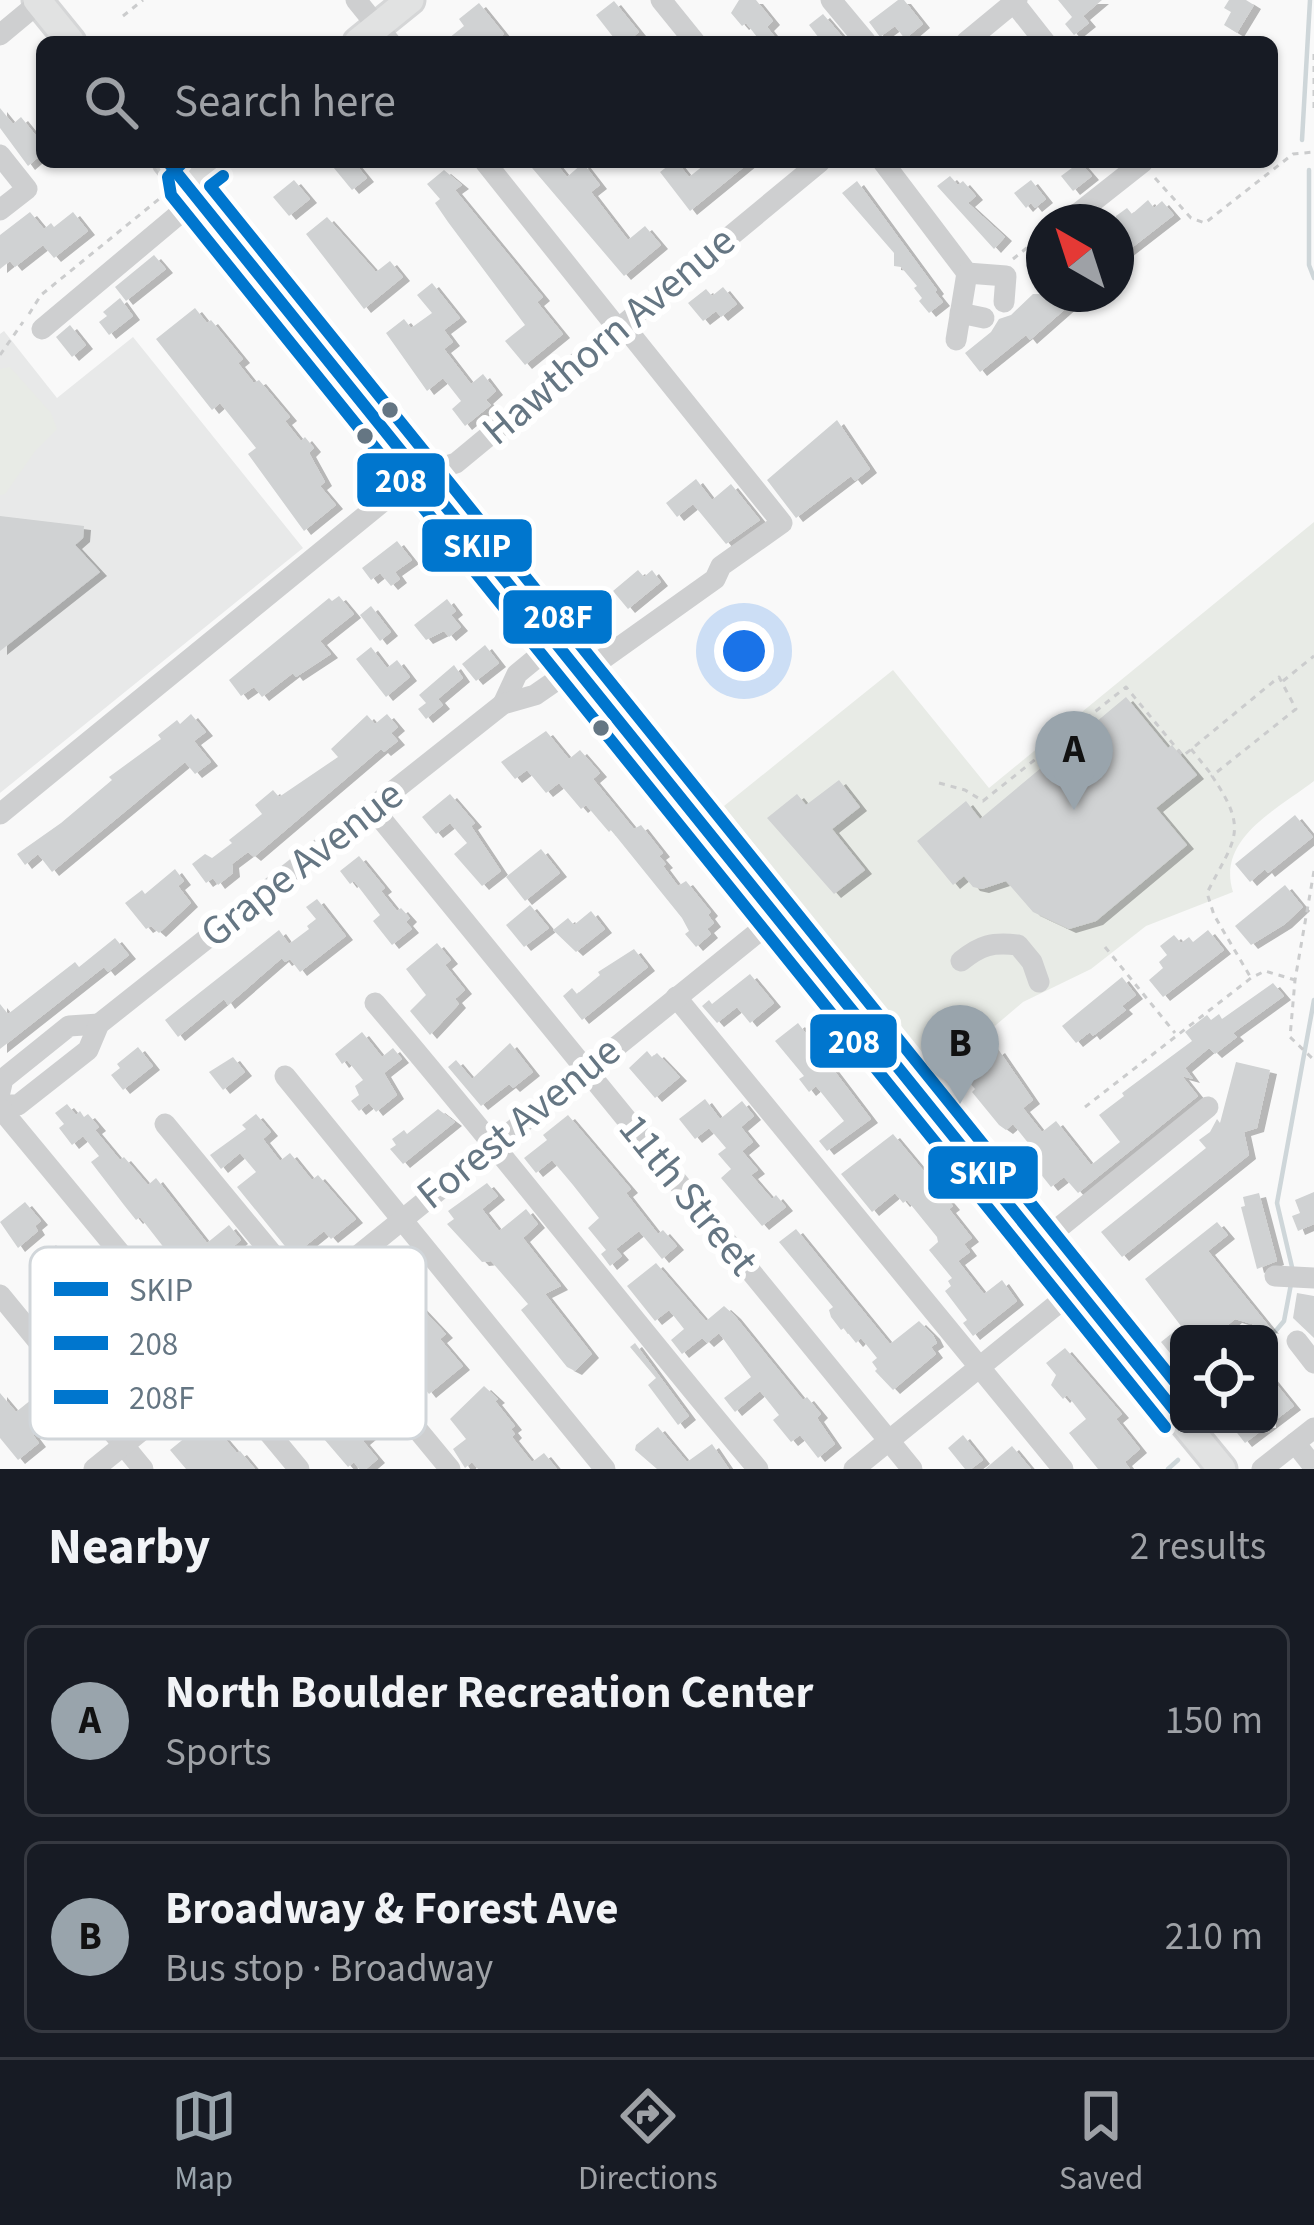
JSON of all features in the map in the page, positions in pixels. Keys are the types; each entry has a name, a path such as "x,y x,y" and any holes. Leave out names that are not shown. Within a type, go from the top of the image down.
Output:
{"main road":[{"path":"376,36 410,0"},
{"path":"39,1 66,36"},
{"path":"183,182 1170,1405"},
{"path":"1193,1433 1222,1469"}],"street":[{"path":"356,0 374,36"},
{"path":"661,0 690,36"},
{"path":"831,0 861,36"},
{"path":"0,35 39,1"},
{"path":"973,36 1014,1 1040,36"},
{"path":"0,155 27,189 0,210"},
{"path":"490,168 622,328"},
{"name":"Hawthorn Avenue","path":"0,814 420,475 456,463 622,328 804,168"},
{"path":"888,168 967,273 956,340"},
{"path":"1090,204 1134,168"},
{"path":"42,329 183,182"},
{"path":"967,273 1006,276 1004,302"},
{"path":"960,313 984,318"},
{"name":"Grape Avenue","path":"0,1107 18,1106 88,1050 100,1024 503,704 535,695 580,669 715,578 721,566 782,524 622,328"},
{"name":"Grape Avenue","path":"503,704 517,674 557,640"},
{"name":"11th Street","path":"374,810 912,1469"},
{"name":"Forest Avenue","path":"367,1247 778,916"},
{"path":"961,962 994,942 1018,945 1032,962 1039,982"},
{"path":"676,997 1063,1469"},
{"path":"375,1003 495,1143 758,1469"},
{"name":"Grape Avenue","path":"0,1092 3,1079 69,1026 100,1024"},
{"path":"912,1083 966,1039"},
{"path":"284,1076 424,1247"},
{"path":"0,1107 116,1247"},
{"path":"1040,1243 1208,1107"},
{"path":"165,1124 267,1247"},
{"path":"426,1250 605,1469"},
{"path":"854,1469 1077,1288"},
{"path":"0,1295 30,1331"},
{"path":"1297,1341 1314,1363"},
{"path":"1262,1469 1314,1428"},
{"path":"119,1439 143,1469"},
{"name":"Forest Avenue","path":"94,1469 132,1439"},
{"path":"274,1439 299,1469"},
{"path":"425,1439 450,1469"},
{"path":"1295,1443 1314,1467"}],"path":[{"path":"123,16 143,0"},
{"path":"1314,54 1314,109"},
{"path":"1278,166 1293,154 1314,152"},
{"path":"1147,168 1181,209 1201,224 1216,218 1276,168"},
{"path":"0,355 41,295 153,200 183,182"},
{"path":"1006,276 1006,264 1026,249"},
{"path":"1282,682 1314,656"},
{"path":"939,783 983,801 1126,687 1183,756 1280,677 1296,709 1212,776"},
{"path":"1191,749 1212,776 1238,830 1207,893 1214,915 1251,978"},
{"path":"1312,1060 1290,1036 1314,871"},
{"path":"1106,947 1177,1034"},
{"path":"1085,1107 1251,978 1264,971 1295,980"}],"shaded area":[{"path":"4,331 57,398 133,337 303,548 0,793 0,334"},
{"path":"10,367 51,413 57,429 0,495 0,369"},
{"path":"1314,522 1314,781 1268,814 1242,841 1230,873 1233,892 1146,926 1091,969 1023,1002 936,1076 724,806 893,670 989,788"}],"building":[{"path":"739,0 756,0 773,21 767,27 774,36 756,36 731,13"},
{"path":"904,0 923,24 909,36 895,26 879,36 869,22"},
{"path":"1058,0 1102,0 1083,16 1089,23 1074,35 1065,24 1072,17"},
{"path":"1229,0 1254,5 1237,33 1224,25 1231,12 1224,8"},
{"path":"614,1 639,32 612,36 596,15"},
{"path":"479,3 504,34 452,36 464,26 459,19"},
{"path":"823,14 842,36 817,36 809,25"},
{"path":"0,108 13,124 21,117 36,136 36,159 28,166 0,128"},
{"path":"334,168 359,168 367,178 352,190"},
{"path":"532,168 560,168 567,177 577,168 587,168 600,185 591,192 628,240 645,226 661,245 624,276"},
{"path":"682,168 689,177 700,168 743,168 690,211 660,172"},
{"path":"1072,168 1085,168 1092,176 1073,191 1061,176"},
{"path":"444,170 462,185 455,190 543,297 537,302 563,334 525,365 505,341 525,325 448,222 435,203 440,199 427,184"},
{"path":"950,176 958,185 963,181 976,196 968,203 1005,237 994,249 937,186"},
{"path":"294,180 310,199 289,216 273,197"},
{"path":"1031,180 1046,199 1026,204 1026,208 1014,193"},
{"path":"857,181 937,290 943,302 929,313 919,301 917,286 901,267 894,266 894,253 842,193"},
{"path":"1148,200 1154,208 1162,201 1174,215 1134,246 1134,212"},
{"path":"30,212 44,229 73,212 88,231 54,258 43,245 15,267 10,261 0,269 0,235"},
{"path":"327,217 376,272 390,261 403,277 364,309 306,234"},
{"path":"154,255 166,269 126,301 115,287"},
{"path":"432,283 460,318 444,330 453,342 444,349 471,384 483,374 496,391 486,400 491,405 465,426 452,409 461,401 443,378 427,391 386,333 404,319 411,328 432,313 417,295"},
{"path":"723,287 737,304 721,317 716,311 703,321 688,303 706,289 712,296"},
{"path":"120,298 133,316 109,335 99,322"},
{"path":"1026,301 1026,312 1062,312 1030,340 1026,335 980,372 965,353 999,319"},
{"path":"195,308 243,359 238,363 254,383 259,380 290,417 285,421 301,441 305,437 314,448 309,453 325,482 320,486 336,505 304,531 248,454 256,448 220,403 212,410 156,339"},
{"path":"70,325 86,345 72,357 56,337"},
{"path":"837,420 870,469 855,481 851,476 796,518 767,480"},
{"path":"696,479 712,500 731,484 760,520 726,544 693,504 677,517 666,503"},
{"path":"0,516 84,526 83,538 75,545 100,572 0,651"},
{"path":"397,541 412,560 395,572 400,579 391,586 380,573 371,580 362,568"},
{"path":"638,570 644,577 652,570 661,582 628,609 613,591"},
{"path":"339,596 354,614 320,641 331,654 296,677 293,673 262,697 254,687 241,696 229,680 329,598"},
{"path":"447,599 461,627 449,637 444,631 426,640 414,625"},
{"path":"371,606 391,632 380,641 360,615"},
{"path":"485,645 499,663 476,681 462,664"},
{"path":"371,647 387,668 397,660 410,677 386,697 356,659"},
{"path":"454,665 463,678 438,699 443,705 426,719 418,709 426,703 419,695"},
{"path":"1126,697 1197,775 1156,808 1187,845 1096,921 1069,929 1033,912 1006,881 982,889 973,887 964,876 953,885 917,841 966,801 980,819"},
{"path":"191,714 206,732 194,741 211,762 195,774 185,762 52,872 38,854 25,865 17,854 161,739 158,735"},
{"path":"387,714 398,727 391,733 398,741 384,752 381,749 254,857 248,852 232,864 233,873 218,885 213,878 206,883 192,864 205,854 212,858 232,843 229,840 262,814 255,805 273,790 279,797 338,757 331,749 367,715 375,724"},
{"path":"546,731 569,759 580,750 600,773 593,779 634,829 641,825 663,853 659,856 663,866 678,886 686,881 711,912 708,915 714,923 707,929 711,934 696,947 685,934 689,931 682,918 586,805 581,809 559,783 546,793 527,770 515,779 501,762"},
{"path":"839,780 860,807 832,829 865,870 834,894 767,818 797,794 806,805"},
{"path":"450,794 475,823 471,826 501,871 482,886 454,854 467,843 450,823 436,834 422,817"},
{"path":"1295,815 1313,837 1250,882 1235,864"},
{"path":"541,849 560,873 525,901 506,877"},
{"path":"359,856 397,911 401,908 410,918 406,922 412,929 392,945 373,921 380,915 354,881 350,884 340,871"},
{"path":"175,869 184,881 178,886 191,903 159,933 151,926 146,929 125,903 142,890 145,894"},
{"path":"1285,885 1303,907 1251,945 1235,926"},
{"path":"317,899 346,936 300,972 290,959 282,958 228,1005 224,999 178,1037 165,1020 279,930 289,944 309,929 316,919 306,907"},
{"path":"530,905 549,928 524,947 506,925"},
{"path":"591,911 605,929 576,952 553,930 568,918 574,925"},
{"path":"1208,930 1224,950 1163,997 1149,980 1163,968 1159,962 1167,955 1160,946 1174,935 1181,943 1189,937 1193,942"},
{"path":"115,938 129,955 108,972 104,967 0,1049 0,1004 8,1014"},
{"path":"437,943 451,960 445,965 465,990 455,999 459,1004 430,1035 410,1011 426,995 406,969"},
{"path":"634,949 648,967 582,1020 563,996 572,988 577,994 598,972"},
{"path":"750,974 774,1003 750,1023 737,1007 717,1023 702,1006 709,1000 712,1004"},
{"path":"1122,977 1136,995 1122,1006 1126,1010 1076,1043 1062,1026"},
{"path":"1273,983 1284,996 1233,1033 1237,1037 1215,1054 1209,1048 1185,1068 1193,1079 1182,1076 1198,1096 1078,1193 1064,1177 1051,1187 1027,1154 1033,1149 1013,1124 1006,1130 999,1125 972,1092 970,1083 982,1073 976,1066 998,1049 1033,1100 1023,1108 1042,1132 1056,1121 1091,1165 1120,1142 1099,1115 1192,1041 1185,1032 1207,1015 1211,1020 1219,1014 1222,1019"},
{"path":"798,1023 871,1119 827,1151 819,1141 844,1121 816,1086 809,1092 799,1079 804,1076 775,1041"},
{"path":"362,1032 382,1057 393,1048 402,1059 384,1073 397,1095 376,1112 369,1103 359,1111 351,1101 359,1095 355,1086 363,1080 347,1060 342,1064 335,1054"},
{"path":"510,1043 533,1072 481,1106 448,1067 456,1060 472,1079"},
{"path":"138,1047 153,1066 123,1090 111,1075"},
{"path":"647,1051 652,1057 657,1053 680,1077 655,1098 629,1068"},
{"path":"233,1057 245,1072 223,1090 209,1072"},
{"path":"1236,1062 1270,1070 1257,1128 1244,1132 1249,1155 1122,1257 1101,1232 1206,1148 1199,1140 1217,1119 1220,1123"},
{"path":"705,1099 720,1119 742,1101 754,1116 741,1127 753,1142 742,1151 758,1170 751,1175 786,1207 762,1226 721,1178 731,1169 718,1154 726,1148 709,1128 695,1139 679,1119"},
{"path":"67,1104 76,1115 80,1111 84,1117 88,1114 120,1160 124,1157 148,1185 156,1178 207,1243 229,1225 241,1240 233,1247 163,1247 91,1162 99,1156 83,1136 72,1145 55,1113"},
{"path":"438,1109 455,1122 403,1164 390,1149 396,1145 392,1139 404,1130 407,1134"},
{"path":"256,1114 271,1132 263,1139 280,1161 290,1153 312,1180 318,1175 356,1219 331,1239 324,1231 304,1247 286,1247 237,1187 256,1172 240,1153 221,1169 210,1155 246,1129 242,1125"},
{"path":"568,1115 631,1189 626,1193 658,1234 663,1230 677,1246 662,1259 639,1231 616,1249 622,1256 610,1266 601,1254 606,1250 588,1228 599,1218 573,1185 552,1160 536,1173 524,1158"},
{"path":"893,1134 953,1206 949,1209 972,1238 964,1244 970,1252 958,1261 984,1294 1002,1280 1017,1301 973,1336 945,1291 952,1278 929,1250 937,1237 907,1200 903,1203 895,1193 872,1212 841,1174"},
{"path":"487,1183 498,1196 482,1209 499,1231 526,1209 538,1224 523,1238 561,1286 545,1294 592,1354 575,1371 521,1310 528,1304 491,1261 482,1262 447,1224 454,1219 448,1211"},
{"path":"1314,1192 1314,1224 1298,1231 1292,1216 1300,1213 1295,1200"},
{"path":"1259,1193 1277,1261 1257,1269 1241,1207 1245,1206 1243,1197"},
{"path":"25,1202 41,1221 35,1226 38,1231 18,1248 0,1222"},
{"path":"1217,1222 1228,1235 1208,1251 1268,1325 1235,1319 1228,1325 1180,1325 1145,1279"},
{"path":"796,1229 890,1344 919,1321 933,1335 937,1343 931,1347 936,1354 893,1390 875,1371 872,1362 877,1358 861,1338 856,1343 841,1330 831,1317 833,1307 779,1242"},
{"path":"656,1263 706,1321 724,1306 734,1315 803,1400 807,1397 821,1414 817,1418 835,1444 818,1458 800,1435 791,1442 773,1420 779,1415 760,1391 735,1412 724,1398 751,1377 719,1333 707,1343 702,1338 682,1354 671,1340 684,1329 669,1310 655,1321 627,1286"},
{"path":"1297,1293 1314,1296 1314,1338 1293,1318"},
{"path":"426,1313 446,1334 440,1339 463,1366 429,1394"},
{"path":"635,1343 689,1416 678,1425 648,1385 656,1378 630,1347"},
{"path":"1065,1348 1122,1414 1116,1419 1140,1449 1125,1462 1130,1469 1098,1469 1069,1433 1086,1419 1067,1395 1063,1399 1051,1385 1056,1375 1046,1363"},
{"path":"484,1386 498,1399 495,1401 515,1426 512,1437 532,1462 544,1453 557,1469 478,1469 472,1462 465,1468 453,1449 466,1439 450,1419"},
{"path":"1278,1386 1294,1406 1278,1418"},
{"path":"0,1393 16,1412 30,1401 30,1439 39,1443 18,1460 0,1438"},
{"path":"658,1427 687,1462 712,1444 729,1469 657,1469 635,1450"},
{"path":"1237,1433 1258,1433 1245,1443"},
{"path":"963,1435 983,1460 971,1469 965,1469 948,1448"},
{"path":"183,1439 225,1439 255,1469 186,1469 170,1450"},
{"path":"324,1439 365,1439 378,1459 366,1469 354,1462 348,1467"},
{"path":"1012,1446 1031,1469 985,1469"}],"waterway":[{"path":"1302,140 1310,0"},
{"path":"1309,170 1309,265 1314,278"},
{"path":"1292,1267 1277,1203 1314,1000"},
{"path":"1278,1328 1284,1321 1291,1284"},
{"path":"1168,1469 1178,1460"}],"transit line":[{"name":"SKIP","path":"173,168 1170,1405"},
{"name":"208","path":"177,168 168,177 171,195 1165,1427"},
{"name":"208F","path":"223,176 210,186 1170,1376"}],"place":[{"name":"North Boulder Recreation Center","path":"1074,810"},
{"name":"Broadway & Forest Ave","path":"960,1104"}]}
